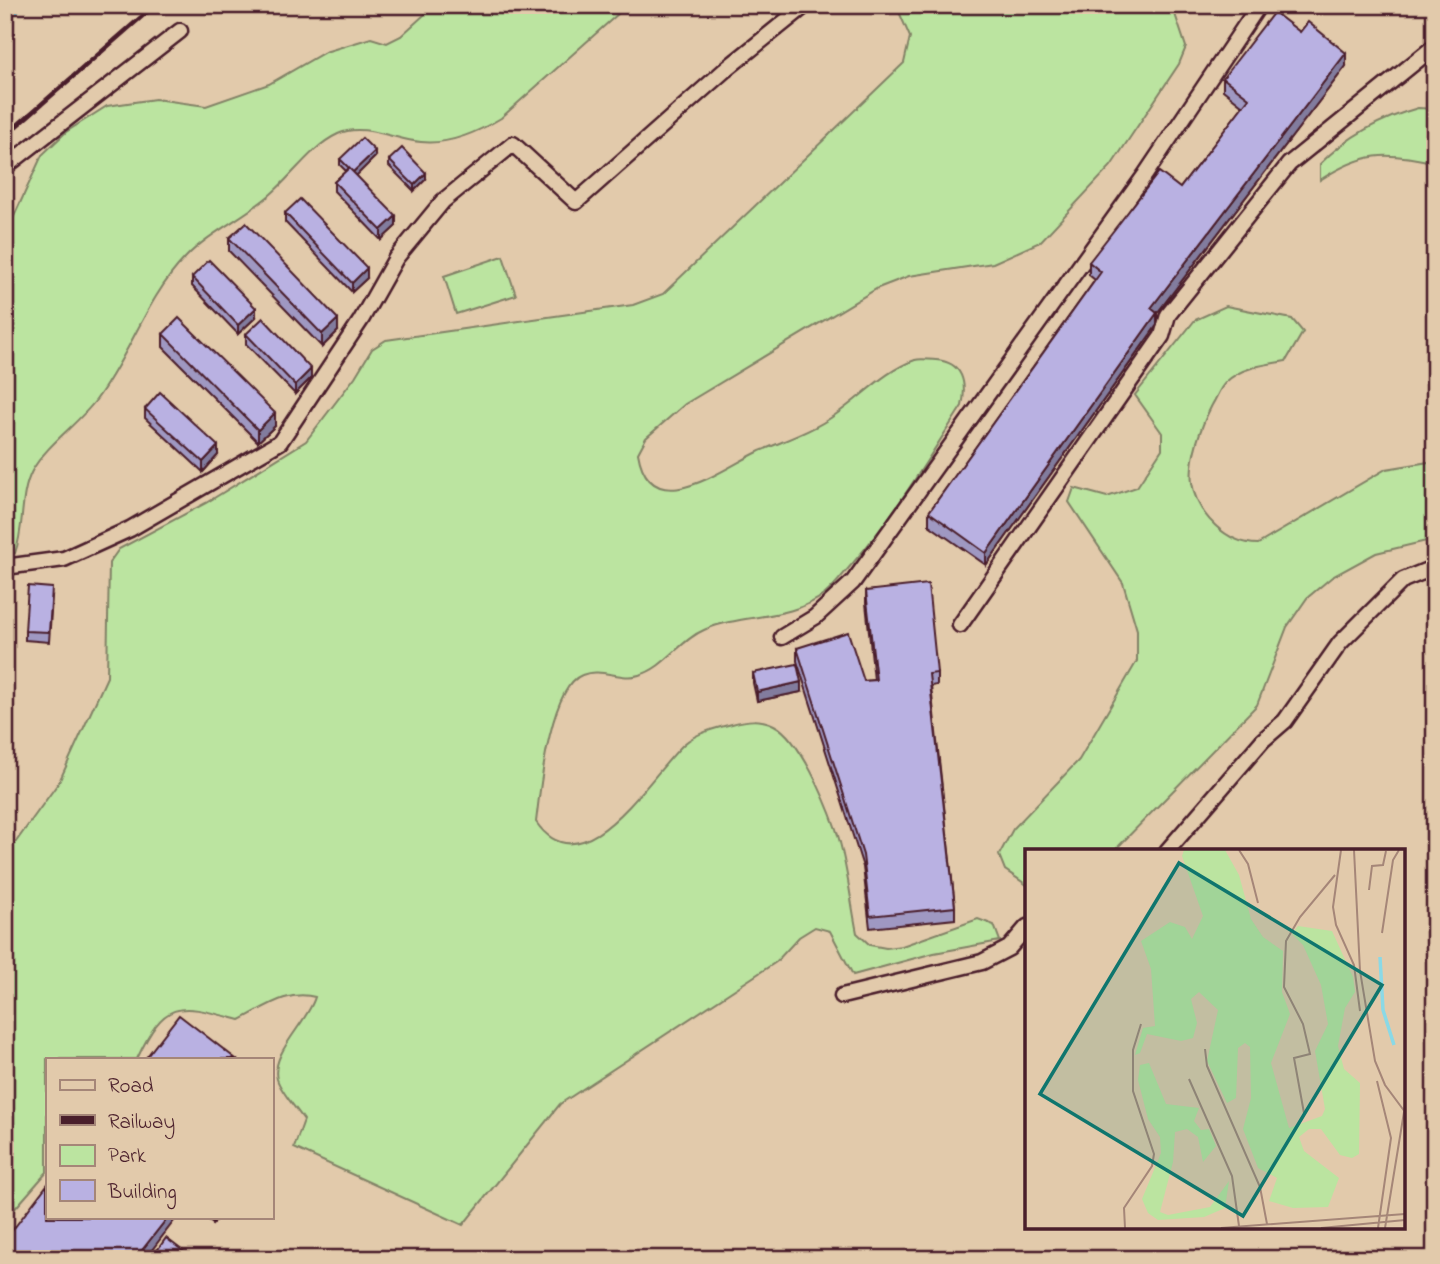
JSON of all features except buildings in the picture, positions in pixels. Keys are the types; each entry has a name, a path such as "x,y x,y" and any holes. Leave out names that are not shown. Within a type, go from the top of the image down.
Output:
{"street":[{"path":"782,637 815,617 853,582 1145,175 1259,5"},
{"path":"5,567 64,559 119,534 280,442 361,320 396,258 443,201 513,144 576,202 725,70 803,8"},
{"path":"5,167 180,31"},
{"path":"960,625 1162,336 1168,315 1289,164 1435,46"},
{"path":"1169,849 1263,740 1285,721 1340,643 1403,580 1435,567"},
{"path":"842,996 982,962 1009,948 1025,929"}],"green space":[{"path":"435,5 628,5 501,118 473,133 442,141 411,141 358,130 338,134 311,153 261,202 195,248 160,290 96,400 38,461 25,491 15,553 5,553 5,236 42,155 66,132 107,106 155,99 206,106 269,84 325,52 371,38 387,43 401,36"},
{"path":"896,5 1172,5 1186,47 1179,64 1111,166 1040,242 993,263 909,276 878,288 685,404 646,438 638,453 645,474 657,486 672,489 689,486 826,421 893,371 915,360 936,360 952,365 961,375 963,382 962,406 923,467 868,545 825,594 796,609 704,630 687,640 657,666 639,675 596,672 582,675 571,683 554,718 548,741 536,822 554,840 574,843 595,836 635,800 689,740 706,731 732,724 764,721 784,732 793,743 811,771 826,803 843,854 857,933 870,945 886,948 902,946 978,919 994,925 1000,941 934,953 853,975 830,931 815,927 799,937 776,962 560,1104 463,1225 294,1148 304,1120 282,1089 276,1069 284,1048 315,997 305,995 286,998 240,1020 202,1011 176,1010 157,1024 138,1058 46,1058 46,1173 5,1220 5,857 59,782 107,677 109,563 119,549 206,503 306,441 355,377 372,349 386,340 633,305 663,294 904,63 910,37"},
{"path":"1418,108 1435,109 1435,163 1402,157 1375,156 1349,164 1320,180 1320,164 1341,145 1378,123"},
{"path":"503,256 516,295 456,314 444,276"},
{"path":"1226,306 1292,319 1303,332 1286,361 1254,367 1232,377 1222,387 1212,405 1197,443 1192,464 1192,483 1200,506 1215,526 1235,539 1258,544 1386,469 1435,461 1435,539 1376,553 1332,577 1307,598 1287,627 1257,705 1116,849 1025,849 1025,884 1005,870 999,855 1013,829 1079,760 1137,661 1137,630 1123,583 1069,502 1074,488 1107,497 1137,487 1162,449 1162,433 1135,395 1195,320"}],"waterway":[{"path":"5,8 9,5"}],"railway":[{"path":"5,136 155,5"}]}
